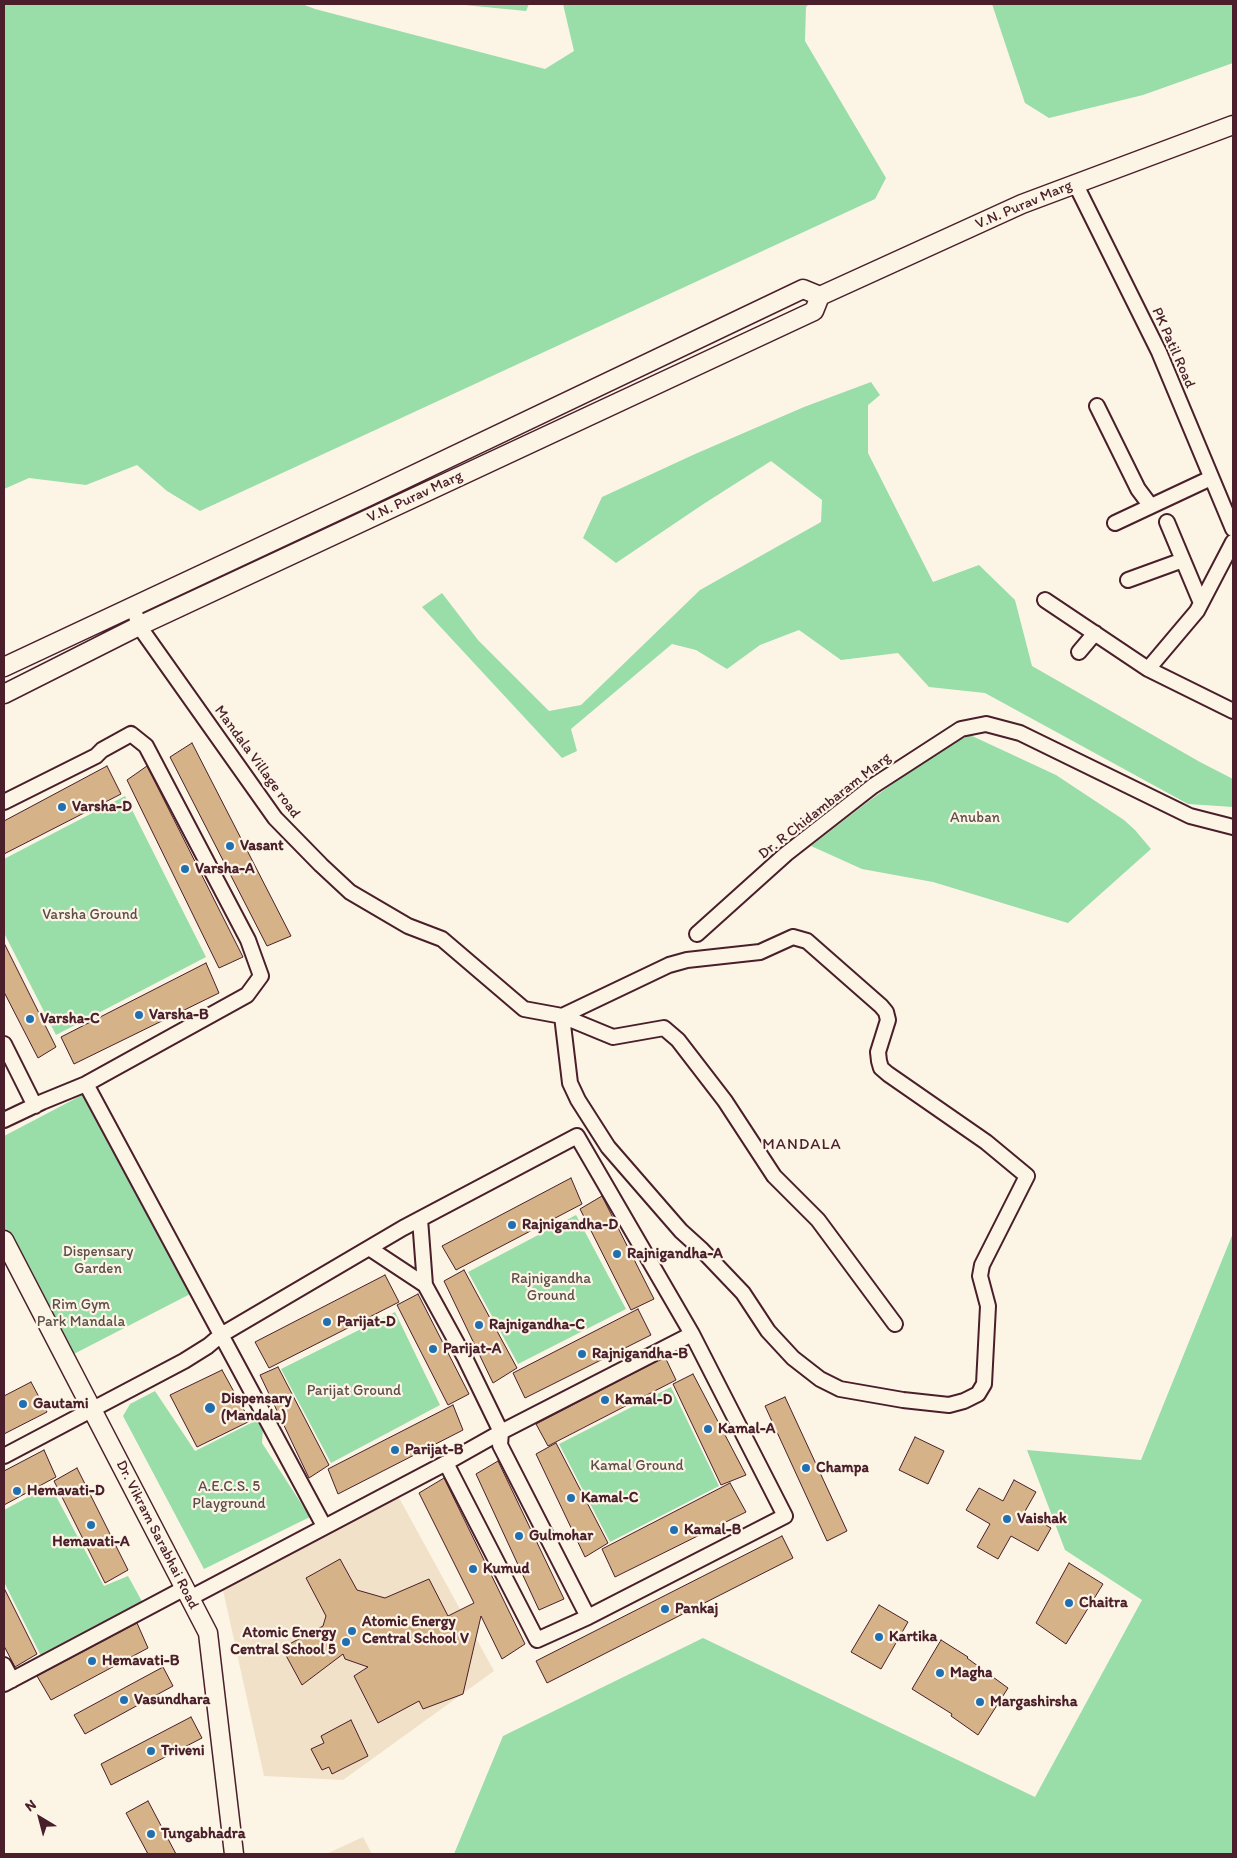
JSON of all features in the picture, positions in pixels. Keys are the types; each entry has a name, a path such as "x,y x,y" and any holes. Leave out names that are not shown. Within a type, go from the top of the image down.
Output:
{"street":[{"name":"V.N. Purav Marg","path":"4,694 139,626 814,311 820,296 1022,204 1233,125"},
{"name":"PK Patil Road","path":"1075,183 1159,352 1233,530"},
{"name":"V.N. Purav Marg","path":"4,667 804,289 820,296"},
{"path":"1098,406 1138,489 1150,505"},
{"path":"1115,523 1211,478"},
{"path":"367,497 377,515"},
{"path":"1167,522 1200,603"},
{"path":"1148,669 1196,611 1233,542"},
{"path":"1128,580 1183,560"},
{"path":"1045,600 1148,669 1233,711"},
{"name":"Mandala Village road","path":"133,606 139,626 276,818 321,865 350,892 408,926 442,939 524,1009 562,1016 613,1037 664,1028 678,1040 725,1101 774,1176 818,1220 894,1324"},
{"path":"1079,652 1095,634"},
{"name":"Dr. R Chidambaram Marg","path":"697,934 786,854 873,786 960,729 986,724 1020,733 1190,816 1233,827"},
{"path":"4,802 96,756 102,750 131,734 146,746 248,940 261,976 247,995 86,1084 4,1120"},
{"path":"793,936 807,941 881,1006 886,1012 888,1020 878,1052 881,1068 986,1142 1027,1176 982,1265 980,1276 988,1306 988,1322 984,1384 978,1394 964,1402 949,1405 903,1400 840,1389 820,1379 793,1358 768,1331 743,1294 702,1250 681,1231 608,1148 578,1100 570,1083 562,1016 669,965 687,960 760,952 793,936"},
{"path":"4,1044 35,1106"},
{"path":"86,1084 324,1526"},
{"path":"4,1456 184,1361 208,1346 221,1334 369,1248 577,1136 692,1334 785,1516 588,1618 537,1640 446,1463"},
{"path":"420,1219 425,1285 465,1358 501,1432 500,1446 588,1618"},
{"name":"Dr. Vikram Sarabhai Road","path":"4,1240 208,1633 234,1854"},
{"path":"369,1248 425,1285"},
{"path":"4,1665 8,1682 324,1526 692,1334"}],"shaded area":[{"name":"Atomic Energy Central School V","path":"398,1496 494,1671 343,1780 264,1776 223,1590"},
{"path":"363,1837 372,1854 326,1854"}],"green space":[{"path":"4,4 302,4 545,69 574,51 563,4 809,4 806,7 805,41 886,178 875,199 200,511 167,491 137,465 86,485 29,478 4,489"},
{"path":"454,4 529,4 526,11"},
{"path":"992,4 1233,4 1233,63 1143,95 1049,118 1025,103"},
{"path":"871,382 880,395 868,405 868,453 933,582 979,565 1015,600 1032,666 1233,779 1233,807 1188,804 985,693 929,687 898,653 841,660 799,630 760,645 727,669 696,650 672,644 571,729 577,751 562,758 422,607 442,593 478,640 549,711 581,705 700,590 821,522 822,500 771,461 616,563 583,538 602,497 804,407"},
{"name":"Anuban","path":"970,735 1056,775 1124,820 1151,849 1068,923 933,882 862,869 811,846 942,748"},
{"name":"Varsha Ground","path":"125,796 206,957 56,1035 4,933 4,859"},
{"name":"Dispensary Garden","path":"86,1093 196,1291 68,1357 4,1233 4,1136"},
{"name":"Rajnigandha Ground","path":"576,1215 626,1309 518,1364 468,1272"},
{"path":"1233,1233 1233,1854 454,1854 503,1736 703,1638 1035,1797 1142,1600 1065,1550 1027,1450 1141,1460"},
{"name":"Parijat Ground","path":"395,1312 440,1405 331,1463 281,1369"},
{"name":"Kamal Ground","path":"671,1387 719,1486 610,1542 559,1444"},
{"name":"A.E.C.S. 5 Playground","path":"155,1391 195,1451 259,1419 263,1428 262,1443 310,1517 204,1569 123,1416 130,1404"},
{"path":"50,1485 104,1586 128,1576 144,1605 42,1658 4,1582 4,1510"}],"building":[{"name":"Vasant","path":"192,743 291,936 267,946 170,757"},
{"name":"Varsha-D","path":"107,766 121,794 4,854 4,821"},
{"name":"Varsha-A","path":"147,766 243,957 219,968 127,780"},
{"name":"Varsha-C","path":"4,943 56,1047 38,1058 4,992"},
{"name":"Varsha-B","path":"206,963 219,993 74,1064 61,1037"},
{"name":"Rajnigandha-D","path":"571,1178 582,1204 456,1270 442,1246"},
{"name":"Rajnigandha-A","path":"602,1196 654,1299 631,1310 580,1209"},
{"name":"Rajnigandha-C","path":"464,1270 517,1368 493,1383 444,1281"},
{"name":"Parijat-D","path":"385,1275 399,1302 269,1368 255,1342"},
{"name":"Parijat-A","path":"418,1294 469,1394 448,1405 397,1305"},
{"name":"Rajnigandha-B","path":"638,1309 651,1335 525,1398 513,1373"},
{"name":"Kamal-D","path":"665,1357 676,1380 548,1446 536,1424"},
{"path":"278,1367 329,1465 309,1478 260,1375"},
{"name":"Dispensary (Mandala)","path":"222,1370 250,1421 197,1447 170,1395"},
{"name":"Kamal-A","path":"693,1374 746,1475 721,1485 673,1384"},
{"name":"Gautami","path":"31,1382 47,1412 4,1434 4,1396"},
{"name":"Champa","path":"785,1397 847,1531 827,1541 765,1406"},
{"name":"Parijat-B","path":"453,1405 463,1430 338,1494 328,1469"},
{"path":"915,1437 944,1451 928,1484 899,1470"},
{"name":"Kamal-C","path":"556,1443 608,1543 585,1557 536,1454"},
{"name":"Hemavati-D","path":"44,1450 56,1477 4,1505 4,1471"},
{"name":"Gulmohar","path":"498,1461 564,1599 539,1610 476,1474"},
{"name":"Hemavati-A","path":"77,1468 128,1570 105,1583 54,1481"},
{"path":"444,1478 525,1644 502,1659 481,1616 463,1694 423,1709 419,1701 378,1723 354,1676 368,1667 345,1659 343,1654 302,1685 282,1648 323,1626 326,1616 306,1578 340,1559 357,1590 385,1598 429,1579 448,1616 474,1603 419,1493"},
{"name":"Vaishak","path":"1014,1480 1036,1492 1024,1513 1051,1528 1038,1551 1011,1536 998,1559 977,1547 990,1524 966,1510 979,1488 1003,1501"},
{"name":"Kamal-B","path":"730,1483 746,1512 615,1577 602,1549"},
{"name":"Pankaj","path":"782,1536 793,1558 547,1683 536,1661"},
{"name":"Chaitra","path":"1069,1563 1103,1584 1066,1644 1036,1623"},
{"path":"4,1588 37,1654 15,1667 4,1646"},
{"name":"Kartika","path":"879,1605 908,1622 881,1669 851,1652"},
{"name":"Hemavati-B","path":"137,1623 148,1648 51,1700 37,1676"},
{"path":"941,1640 968,1657 1008,1688 978,1735 951,1716 952,1714 912,1689"},
{"name":"Vasundhara","path":"163,1667 173,1686 85,1734 74,1715"},
{"name":"Triveni","path":"191,1717 202,1738 111,1785 101,1764"},
{"path":"351,1720 368,1756 332,1774 329,1767 322,1770 311,1749 324,1743 321,1736"},
{"name":"Tungabhadra","path":"148,1801 176,1854 148,1854 126,1813"}],"place":[{"name":"Varsha-D","path":"62,807"},
{"name":"Vasant","path":"230,846"},
{"name":"Varsha-A","path":"185,869"},
{"name":"Varsha-B","path":"139,1015"},
{"name":"Varsha-C","path":"30,1019"},
{"name":"Rajnigandha-D","path":"512,1225"},
{"name":"Rajnigandha-A","path":"617,1254"},
{"name":"Parijat-D","path":"327,1322"},
{"name":"Rajnigandha-C","path":"479,1325"},
{"name":"Parijat-A","path":"433,1349"},
{"name":"Rajnigandha-B","path":"582,1354"},
{"name":"Kamal-D","path":"605,1400"},
{"name":"Gautami","path":"23,1404"},
{"name":"Dispensary (Mandala)","path":"210,1408"},
{"name":"Kamal-A","path":"708,1429"},
{"name":"Parijat-B","path":"395,1450"},
{"name":"Champa","path":"806,1468"},
{"name":"Hemavati-D","path":"17,1491"},
{"name":"Kamal-C","path":"571,1498"},
{"name":"Vaishak","path":"1007,1519"},
{"name":"Hemavati-A","path":"91,1525"},
{"name":"Kamal-B","path":"674,1530"},
{"name":"Gulmohar","path":"519,1536"},
{"name":"Kumud","path":"473,1569"},
{"name":"Chaitra","path":"1069,1603"},
{"name":"Pankaj","path":"665,1609"},
{"name":"Atomic Energy Central School V","path":"352,1631"},
{"name":"Kartika","path":"879,1637"},
{"name":"Atomic Energy Central School 5","path":"346,1642"},
{"name":"Hemavati-B","path":"92,1661"},
{"name":"Magha","path":"940,1673"},
{"name":"Vasundhara","path":"124,1700"},
{"name":"Margashirsha","path":"980,1702"},
{"name":"Triveni","path":"151,1751"},
{"name":"Tungabhadra","path":"151,1834"}],"district":[{"name":"MANDALA","path":"802,1145"}],"park label":[{"name":"Rim Gym Park Mandala","path":"81,1314"}]}
